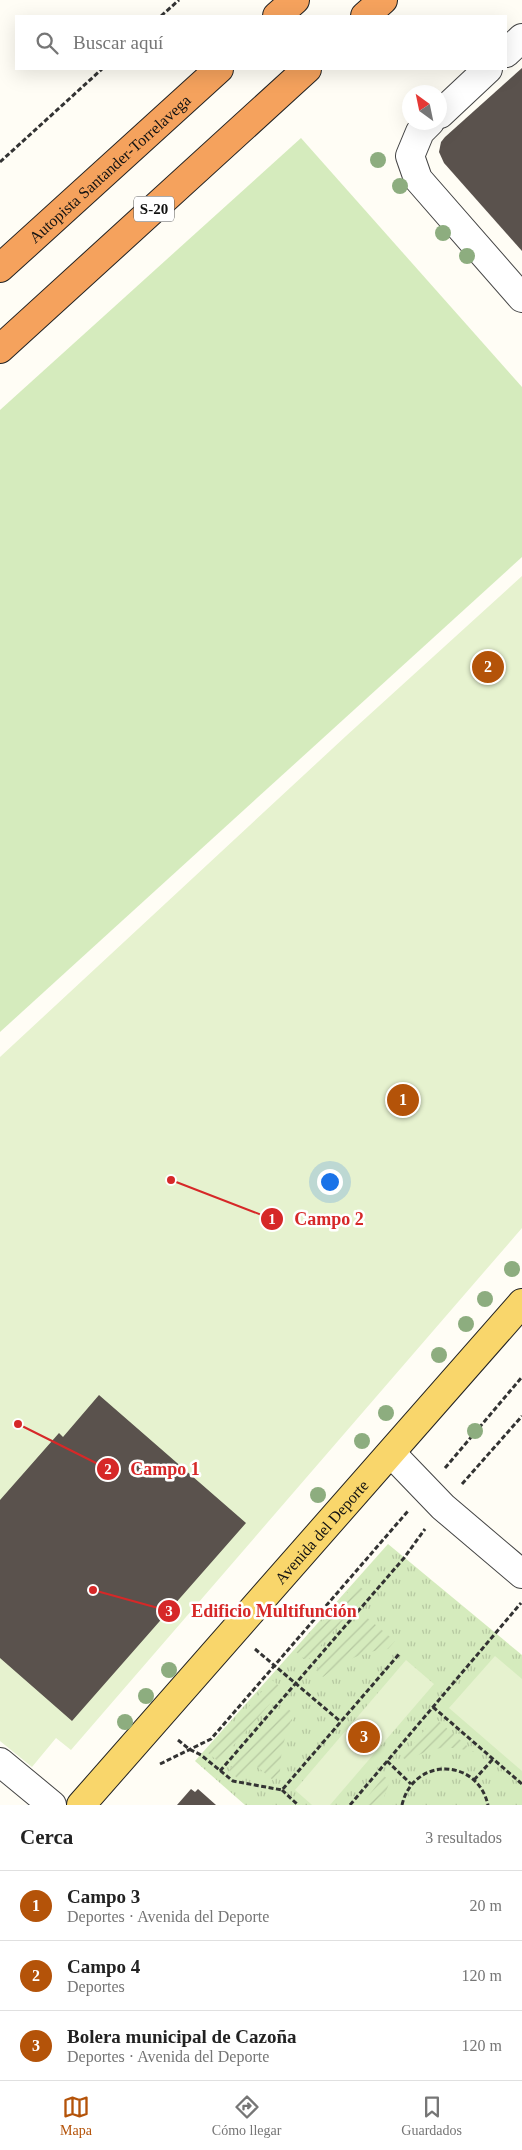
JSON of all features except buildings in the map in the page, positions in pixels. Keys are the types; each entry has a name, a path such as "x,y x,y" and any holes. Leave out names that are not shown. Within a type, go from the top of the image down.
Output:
{"highway":[{"path":"278,15 295,0"},
{"path":"366,15 383,0"},
{"name":"Autopista Santander-Torrelavega","path":"0,268 218,70"},
{"name":"S-20","path":"0,350 307,70"}],"main road":[{"name":"Avenida del Deporte","path":"81,1805 392,1454 522,1303"}],"street":[{"path":"507,52 522,38"},
{"path":"447,107 487,70"},
{"path":"422,130 410,156 418,179 522,298"},
{"path":"392,1454 435,1499 522,1574"},
{"path":"0,1762 52,1805"}],"path":[{"path":"162,15 179,0"},
{"path":"0,162 101,70"},
{"path":"220,1771 404,1558 465,1442 522,1378"},
{"path":"155,1768 162,1761 211,1739 275,1666 435,1499 522,1416"},
{"path":"350,1805 522,1603"},
{"path":"233,1632 342,1722"},
{"path":"282,1790 400,1653"},
{"path":"433,1707 522,1784"},
{"path":"155,1720 189,1749 201,1755 233,1781 282,1790 298,1805"},
{"path":"474,1780 493,1759"},
{"path":"387,1761 411,1784"},
{"path":"402,1805 404,1796 411,1784 422,1775 435,1770 449,1769 462,1772 474,1780 483,1790 488,1805"}],"green space":[{"path":"301,138 522,387 522,557 0,1032 0,410"},
{"path":"522,576 522,1228 71,1750 56,1738 32,1767 0,1741 0,1057 346,736"},
{"path":"388,1544 522,1655 522,1805 245,1805 195,1761"},
{"path":"356,1583 367,1593 307,1661 296,1652"},
{"path":"365,1616 395,1641 388,1649 370,1652 354,1658 338,1666 323,1677 316,1670"},
{"path":"495,1656 522,1679 522,1771 449,1708"},
{"path":"406,1660 434,1684 330,1805 312,1805 295,1790"},
{"path":"272,1680 283,1689 219,1762 208,1753"},
{"path":"285,1706 294,1714 284,1743 280,1774 274,1781 252,1762 237,1778 229,1770"},
{"path":"435,1718 474,1752 455,1748 439,1748 407,1761 402,1757"},
{"path":"384,1776 390,1781 381,1805 361,1805"}],"place":[{"name":"Campo 4","path":"488,667"},
{"name":"Campo 3","path":"403,1100"},
{"name":"Campo 2","path":"171,1180"},
{"name":"Campo 1","path":"18,1424"},
{"name":"Edificio Multifunción","path":"93,1590"},
{"name":"Bolera municipal de Cazoña","path":"364,1737"}]}
